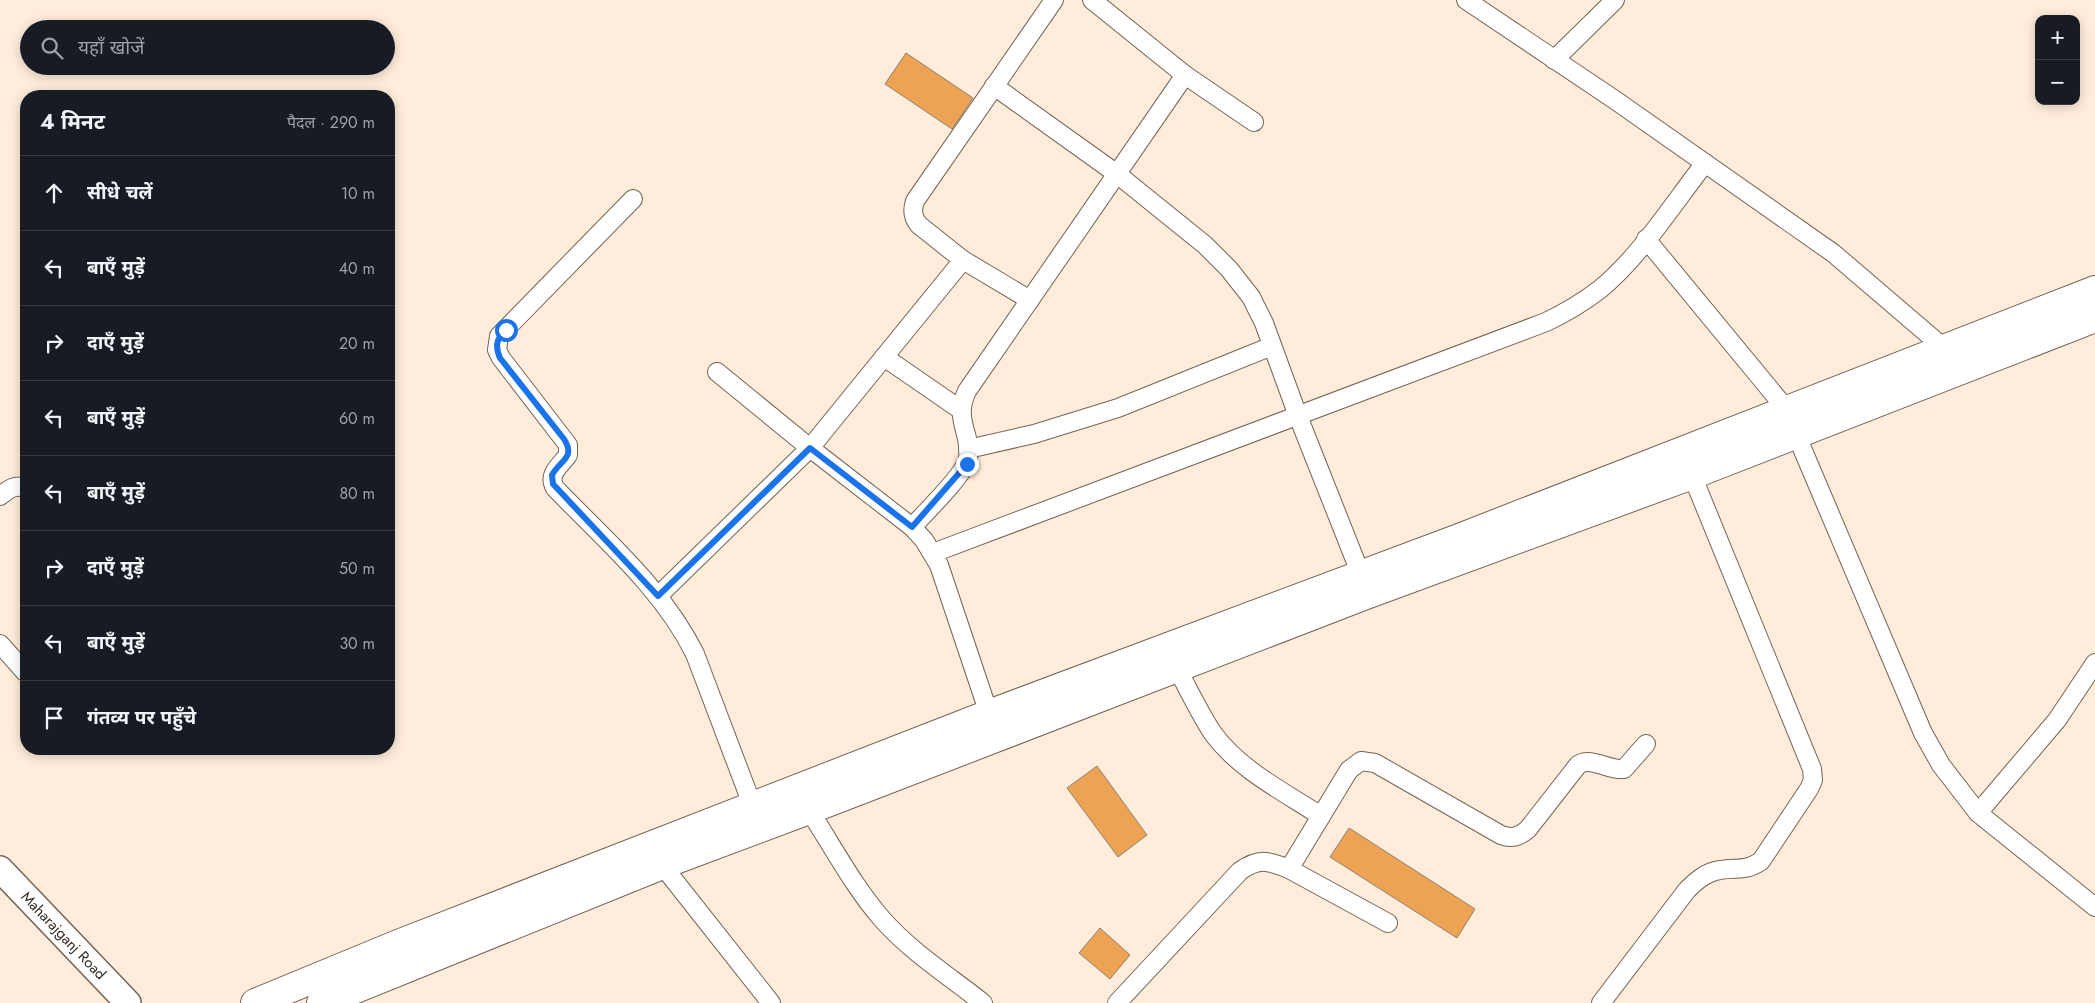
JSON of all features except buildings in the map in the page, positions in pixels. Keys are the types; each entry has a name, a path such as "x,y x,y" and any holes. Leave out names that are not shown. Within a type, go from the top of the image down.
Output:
{"highway":[{"path":"321,1003 662,865 1366,595 1692,475 1791,422 1944,348 2095,290"},
{"path":"254,1003 398,944 988,714 1362,575 1791,422 2095,318"}],"street":[{"path":"1030,300 963,260 915,220 913,206 1054,0"},
{"path":"1092,0 1185,75 1254,122"},
{"path":"1466,0 1833,253 1944,348"},
{"path":"1554,60 1615,0"},
{"path":"912,527 963,471 967,464 968,448 961,410 967,391 1185,75"},
{"path":"994,86 1117,174 1205,245 1229,269 1251,297 1362,575"},
{"path":"933,553 1546,322 1574,308 1600,289 1631,258 1705,163"},
{"path":"633,199 499,336 497,350 500,358 568,445 568,455 552,475 551,479 556,488 658,596 685,634 695,654 752,806"},
{"path":"1646,239 1791,422 1923,733 1941,766 1978,813 2095,907"},
{"path":"658,596 810,448 963,260"},
{"path":"968,448 1034,434 1118,408 1272,346"},
{"path":"884,358 961,410"},
{"path":"717,372 810,448 912,527 933,553 948,590 988,714"},
{"path":"1601,1003 1687,890 1699,879 1720,870 1753,867 1761,861 1810,789 1813,780 1812,769 1692,475"},
{"path":"0,496 13,487 20,486"},
{"path":"0,644 20,666"},
{"path":"1978,813 2057,720 2095,663"},
{"path":"1177,668 1213,732 1229,750 1262,777 1321,816"},
{"path":"1289,869 1349,770 1355,764 1375,763 1500,835 1511,837 1517,836 1528,829 1578,765 1586,762 1614,769 1624,769 1646,744"},
{"path":"809,810 866,900 883,920 900,938 983,1003"},
{"path":"1117,1003 1240,871 1250,864 1260,861 1289,869 1388,923"},
{"path":"662,865 771,1003"},
{"name":"Maharajganj Road","path":"0,869 128,1003"}],"route":[{"path":"506,330 499,336 497,342 500,358 568,445 568,455 552,475 553,484 658,596 810,448 912,527 963,471 967,464"}]}
